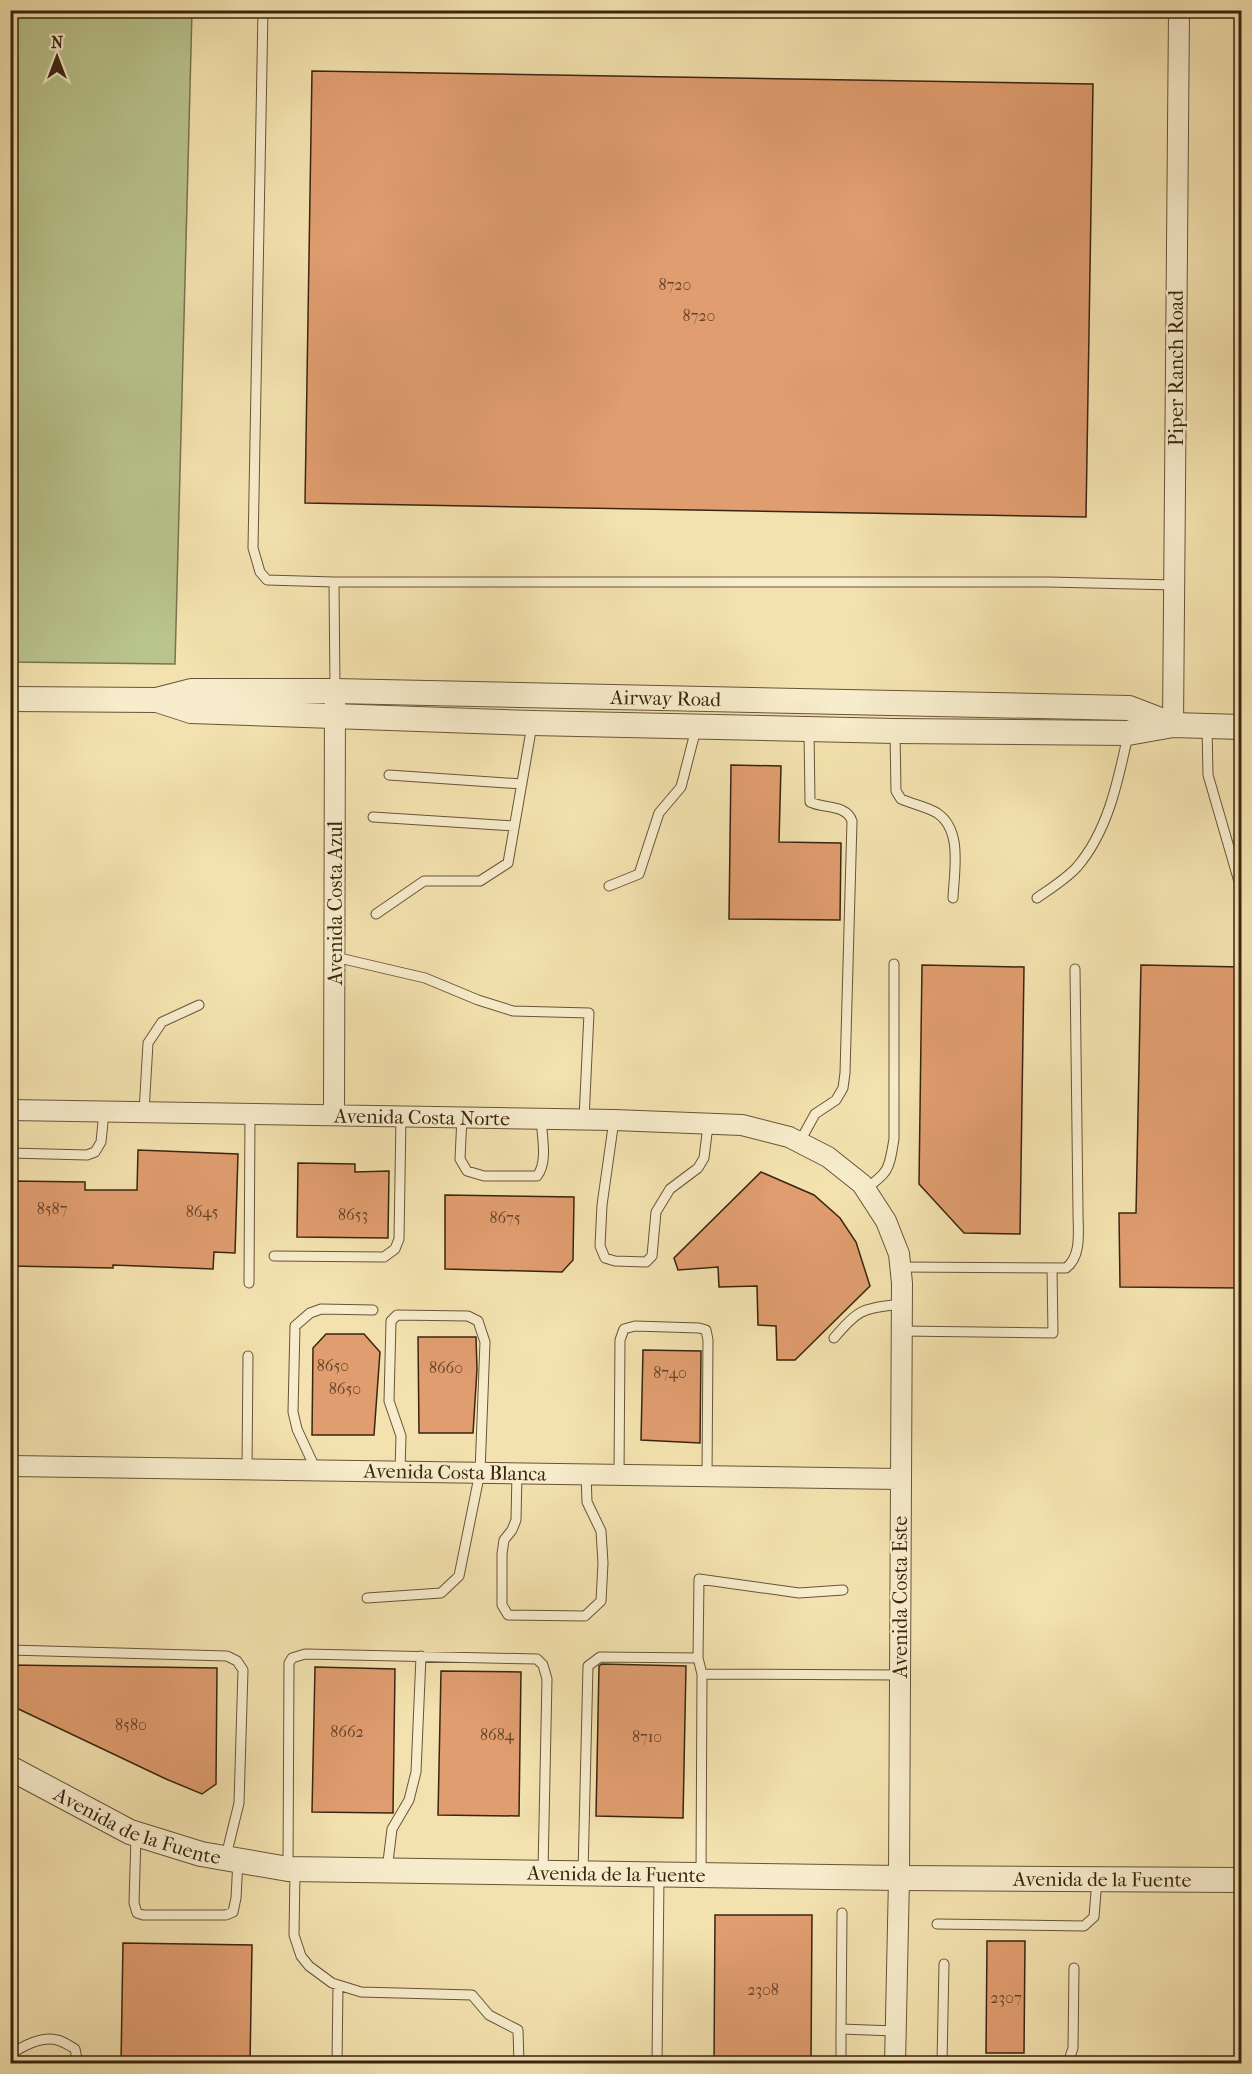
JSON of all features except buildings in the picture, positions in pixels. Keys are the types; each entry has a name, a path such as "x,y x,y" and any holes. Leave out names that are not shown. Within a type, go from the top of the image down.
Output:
{"street":[{"name":"Piper Ranch Road","path":"1173,725 1179,10"},
{"name":"Airway Road","path":"10,699 156,700 191,691 334,691 1129,708 1173,725"},
{"name":"Avenida Costa Azul","path":"334,691 334,1115"},
{"name":"Airway Road","path":"156,700 191,711 532,723 896,731 1128,733 1173,725 1242,727"},
{"name":"Avenida Costa Norte","path":"10,1110 584,1119 742,1125 789,1137 828,1158"},
{"name":"Avenida Costa Este","path":"828,1158 862,1184 886,1221 899,1254 900,1267 902,1331 899,1878 895,2063"},
{"name":"Avenida Costa Blanca","path":"10,1466 900,1479"},
{"name":"Avenida de la Fuente","path":"10,1768 136,1834 201,1854 291,1869 899,1878 1242,1880"}],"lane":[{"path":"263,10 253,548 260,572 267,580 334,582 1049,582 1174,585"},
{"path":"334,582 334,691"},
{"path":"1242,585 1242,590"},
{"path":"376,914 424,881 480,881 508,863 532,723"},
{"path":"609,886 627,881 639,874 659,813 681,787 696,726"},
{"path":"1207,726 1208,774 1242,892"},
{"path":"799,1143 815,1114 836,1100 843,1088 852,821 850,815 844,810 819,807 810,802 809,729"},
{"path":"896,731 896,791 901,800 936,813 949,825 955,849 953,898"},
{"path":"1037,898 1076,868 1101,832 1120,775 1128,733"},
{"path":"389,775 522,784"},
{"path":"373,817 514,825"},
{"path":"335,957 425,978 478,1000 513,1011 589,1013 584,1119"},
{"path":"865,1189 883,1177 890,1164 894,1139 894,964"},
{"path":"900,1267 1066,1268 1073,1263 1077,1252 1075,969"},
{"path":"144,1113 148,1043 162,1022 199,1005"},
{"path":"10,1153 87,1155 95,1152 100,1142 104,1112"},
{"path":"249,1282 250,1114"},
{"path":"274,1256 384,1257 395,1249 399,1239 401,1116"},
{"path":"462,1117 460,1159 467,1171 484,1176 537,1176 541,1172 543,1161 541,1119"},
{"path":"614,1120 602,1205 600,1246 605,1258 615,1261 646,1262 652,1256 656,1212 670,1189 698,1168 704,1158 708,1125"},
{"path":"902,1331 1053,1333 1052,1268"},
{"path":"834,1338 850,1319 866,1308 902,1304"},
{"path":"316,1470 297,1429 293,1412 295,1326 310,1313 321,1309 373,1310"},
{"path":"367,1598 441,1593 459,1576 480,1473 485,1342 478,1321 468,1316 397,1315 391,1321 389,1401 401,1436 400,1471"},
{"path":"619,1474 620,1340 624,1329 635,1326 706,1330 708,1340 707,1476"},
{"path":"247,1469 248,1356"},
{"path":"517,1473 516,1520 504,1540 502,1554 502,1605 508,1615 585,1616 601,1601 603,1563 601,1531 587,1502 586,1474"},
{"path":"701,1875 702,1674 698,1658 699,1579 799,1593 843,1590"},
{"path":"10,1650 227,1656 237,1660 243,1670 239,1803 232,1859 236,1898 233,1912 226,1915 142,1915 137,1913 134,1903 136,1834"},
{"path":"519,2064 518,2030 489,2015 472,1995 361,1992 338,1986 309,1966 301,1956 294,1935 291,1869 289,1663 292,1658 305,1654 537,1659 543,1665 547,1679 543,1872"},
{"path":"387,1870 392,1829 409,1800 417,1772 421,1656"},
{"path":"583,1873 588,1666 600,1657 698,1658"},
{"path":"702,1674 899,1675"},
{"path":"657,2064 659,1874"},
{"path":"937,1924 1084,1926 1094,1917 1097,1879"},
{"path":"841,2064 842,1913"},
{"path":"942,2063 944,1964"},
{"path":"1062,2064 1069,2060 1073,2048 1074,1968"},
{"path":"338,1986 338,2064"},
{"path":"841,2029 896,2031"},
{"path":"10,2055 21,2047 46,2039 58,2040 75,2049 78,2064"},
{"path":"895,2063 966,2064"}],"green space":[{"path":"11,10 192,11 175,664 11,662"}]}
